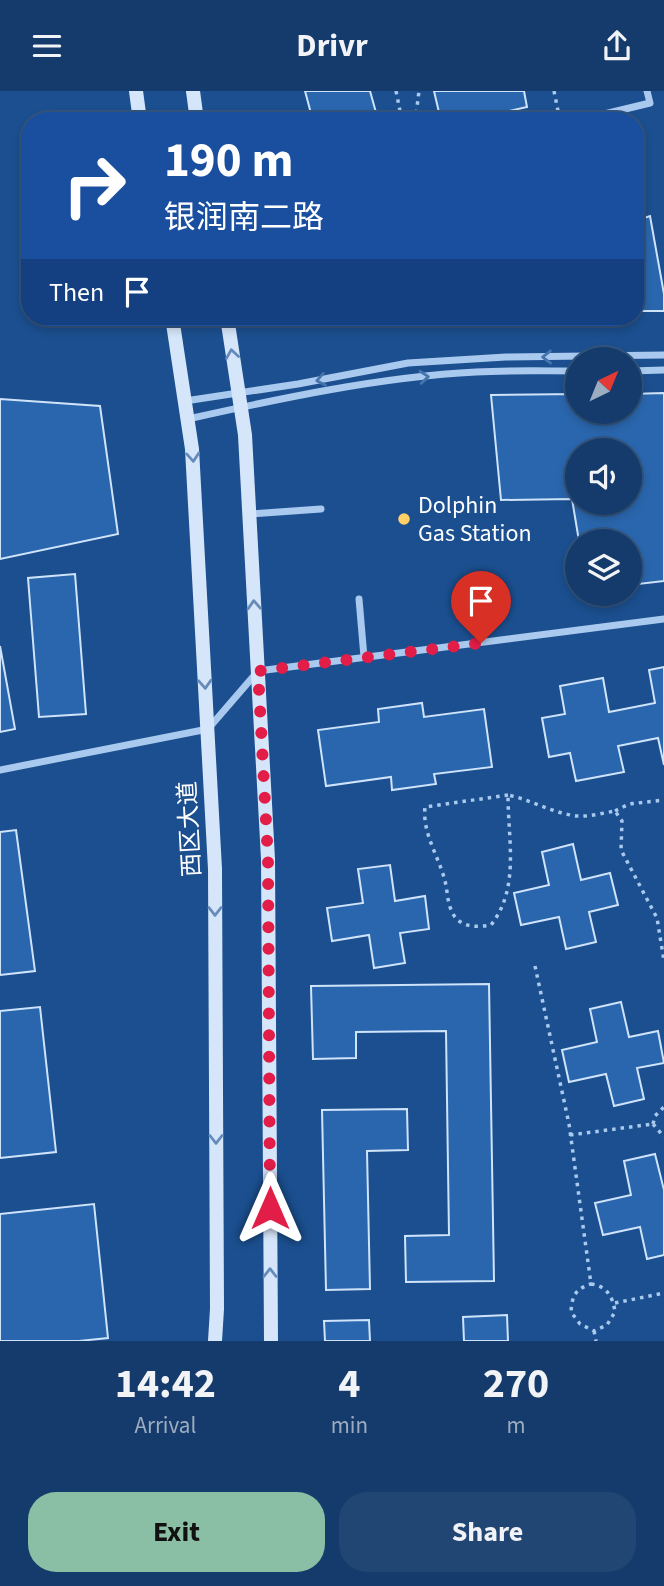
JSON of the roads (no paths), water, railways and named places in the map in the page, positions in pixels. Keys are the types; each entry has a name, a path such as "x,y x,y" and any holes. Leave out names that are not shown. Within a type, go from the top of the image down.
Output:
{"main road":[{"path":"136,91 139,112"},
{"path":"193,91 196,112"},
{"name":"西区大道","path":"173,326 192,449 215,882 215,1341"},
{"path":"228,326 244,435 268,859 271,1341"}],"street":[{"path":"613,112 650,103 647,91"},
{"path":"188,419 239,400 408,363 506,357 664,355"},
{"path":"642,371 664,370"},
{"path":"185,401 239,400 476,372 565,371"},
{"path":"249,515 321,509"},
{"path":"359,599 364,657"},
{"path":"0,770 208,729 258,671 664,619"}],"place":[{"name":"Dolphin Gas Station","path":"404,519"}]}
